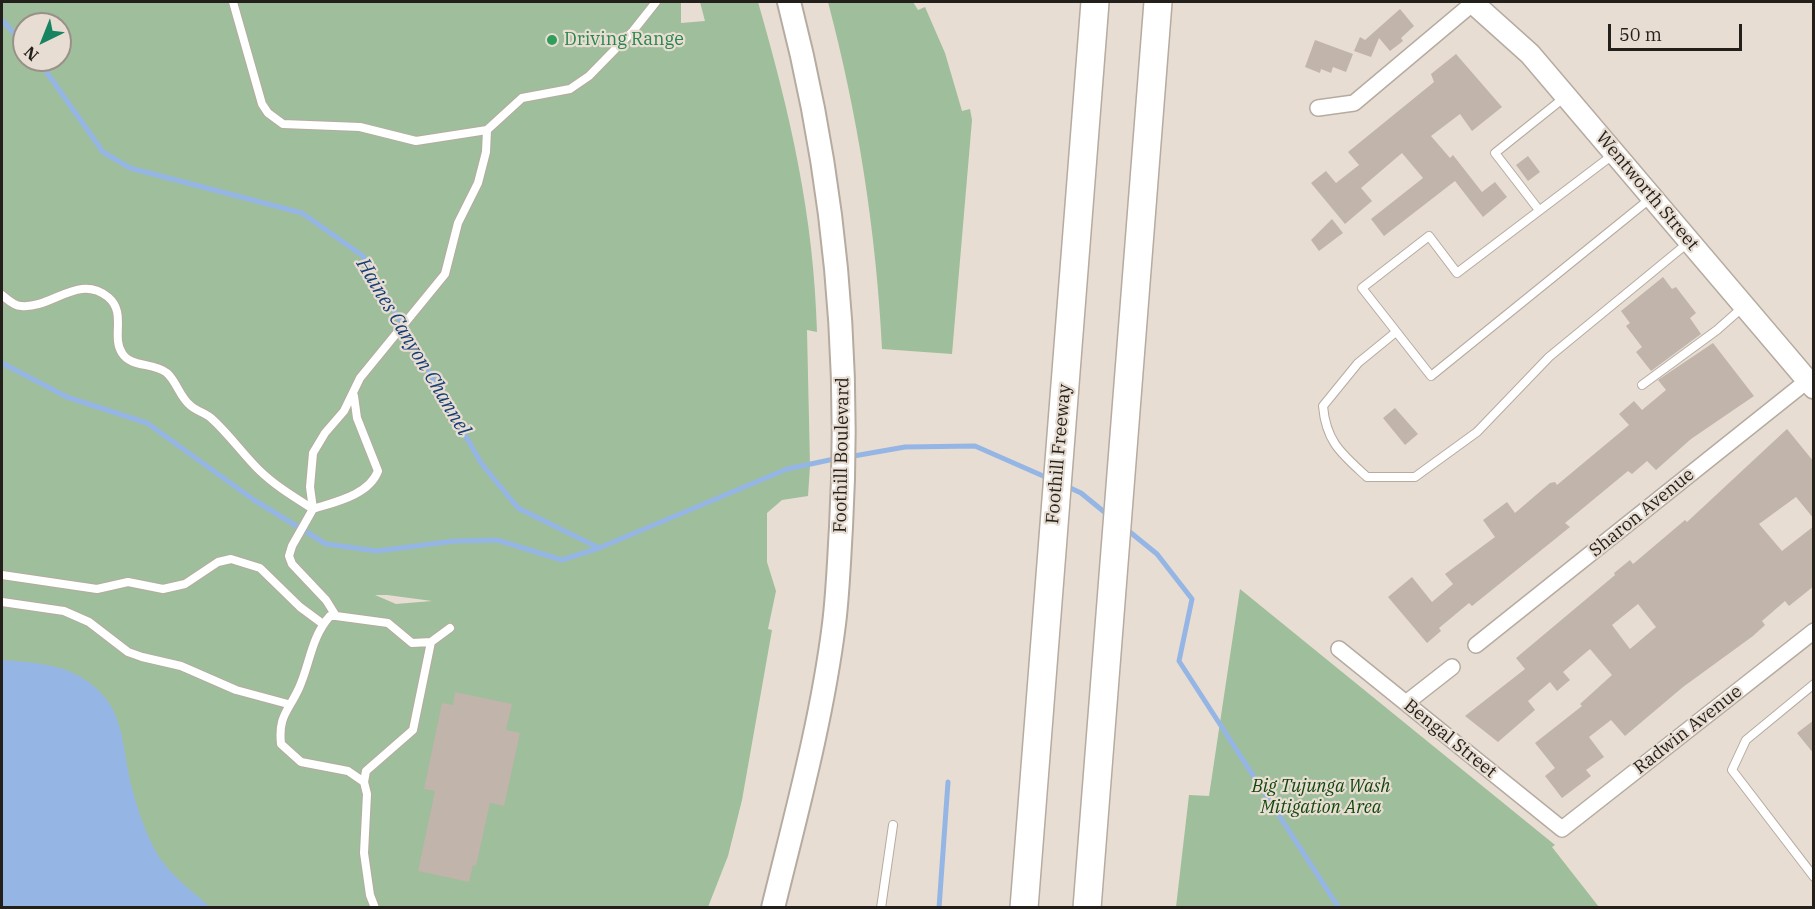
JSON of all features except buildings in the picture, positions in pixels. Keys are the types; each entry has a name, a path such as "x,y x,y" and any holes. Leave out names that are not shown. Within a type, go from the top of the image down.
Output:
{"highway":[{"name":"Foothill Freeway","path":"1024,908 1095,2"},
{"path":"1087,908 1158,2"}],"main road":[{"name":"Foothill Boulevard","path":"773,908 810,760 834,623 845,447 839,277 831,206 804,61 789,2"},
{"name":"Wentworth Street","path":"1473,2 1530,54 1810,385"}],"street":[{"path":"1318,108 1354,103 1473,2"},
{"name":"Sharon Avenue","path":"1476,645 1810,385"},
{"name":"Radwin Avenue","path":"1562,829 1814,631"},
{"name":"Bengal Street","path":"1339,649 1562,829"},
{"path":"1406,703 1452,667"}],"lane":[{"path":"233,2 262,104 268,114 283,124 360,127 416,141 487,130 508,107 522,98 570,89 589,76 633,31 656,2"},
{"path":"1539,210 1495,153 1566,96"},
{"path":"336,616 326,600 292,564 289,556 313,509 310,487 313,453 325,433 354,396 360,378 438,285 451,259 458,223 478,183 486,152 487,130"},
{"path":"1614,153 1458,273 1429,236 1362,288 1431,376 1652,197"},
{"path":"1396,332 1358,363 1323,406 1325,427 1339,452 1367,477 1415,477 1477,432 1549,357 1689,241"},
{"path":"2,295 20,306 30,306 76,289 89,289 107,297 114,304 120,320 119,346 123,355 135,363 153,366 166,373 185,400 210,418 260,471 313,509"},
{"path":"1642,385 1717,330 1744,306"},
{"path":"313,509 354,495 375,478 378,471 357,418 354,396"},
{"path":"2,575 97,589 128,582 163,589 185,584 218,562 231,559 260,568 300,607 323,624"},
{"path":"2,602 64,610 89,622 128,651 142,657 181,666 236,690 288,704"},
{"path":"364,782 348,771 301,762 288,753 281,744 280,731 288,704 299,688 312,646 323,624 330,616 388,623 412,643 431,642 450,628"},
{"path":"375,908 364,852 366,771 412,730 431,642"},
{"path":"1814,684 1746,740 1732,770 1814,877"},
{"path":"881,908 893,825"}],"green space":[{"path":"2,2 681,2 681,23 705,21 700,2 758,2 790,125 811,247 817,332 807,330 810,466 808,496 782,500 767,513 767,562 776,591 768,629 772,630 742,800 728,856 708,907 2,908","holes":["375,595 432,601 396,604"]},
{"path":"828,2 913,2 918,10 925,7 945,53 962,111 970,109 972,120 952,354 882,349 875,261 864,174 839,45"},
{"name":"Big Tujunga Wash Mitigation Area","path":"1240,589 1555,845 1552,847 1599,907 1176,907 1189,795 1209,796"}],"water":[{"path":"2,660 40,664 68,671 93,686 105,697 119,724 134,795 143,824 157,854 170,871 210,907 2,907"}],"waterway":[{"name":"Haines Canyon Channel","path":"2,20 12,31"},
{"name":"Haines Canyon Channel","path":"46,72 103,152 130,168 302,213 363,256 481,463 518,508 599,548"},
{"name":"Haines Canyon Channel","path":"2,363 67,397 147,423 254,500 326,544 377,551 455,541 497,540 562,560 599,548 787,469 839,458"},
{"name":"Haines Canyon Channel","path":"848,457 905,447 975,446 1050,479"},
{"name":"Haines Canyon Channel","path":"1064,485 1081,493 1108,515"},
{"name":"Haines Canyon Channel","path":"1125,528 1157,554 1192,599 1179,661 1339,908"},
{"path":"939,908 948,782"}],"place":[{"name":"Driving Range","path":"552,40"}]}
